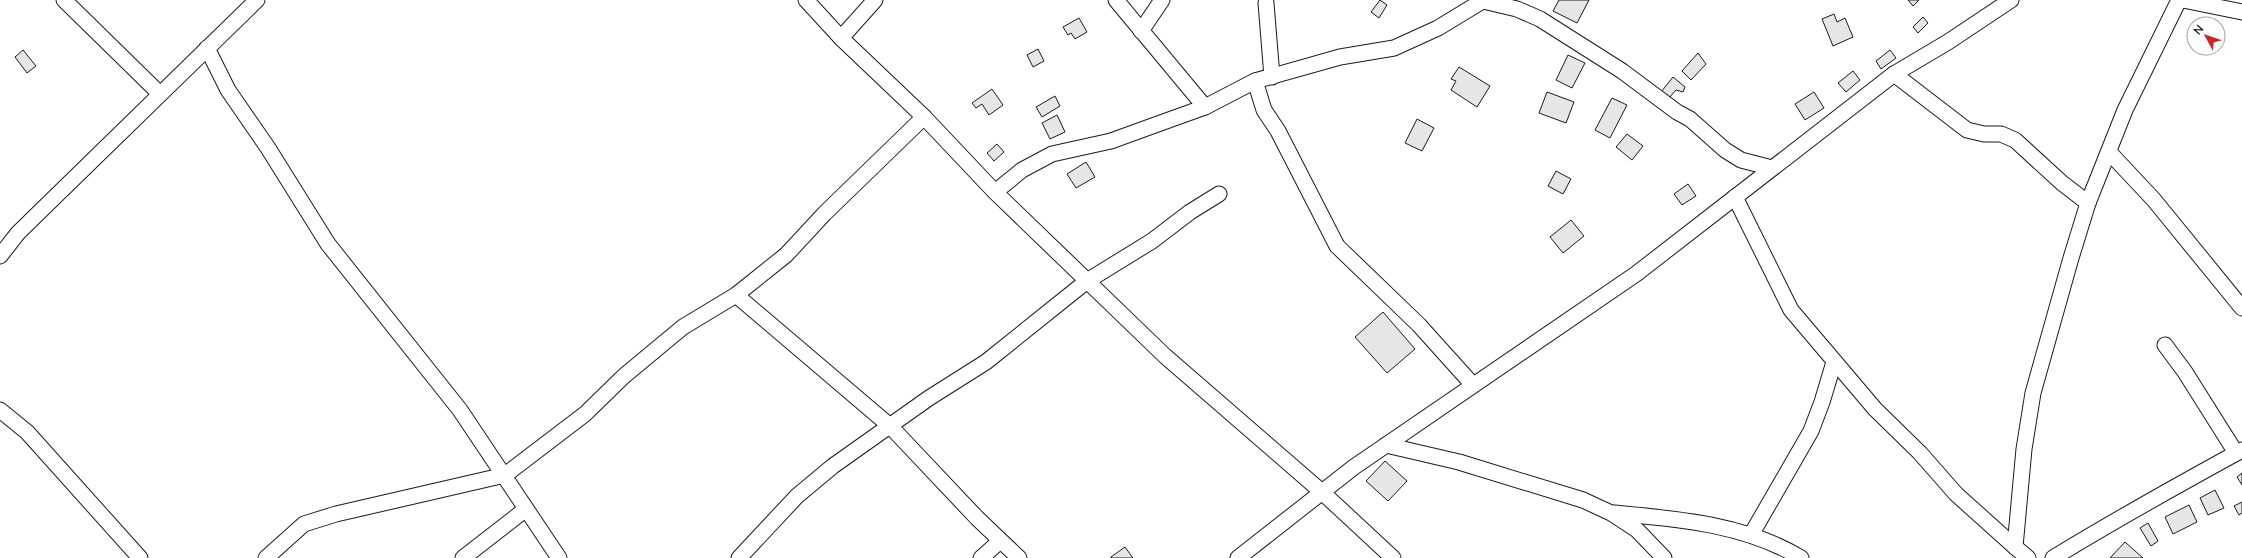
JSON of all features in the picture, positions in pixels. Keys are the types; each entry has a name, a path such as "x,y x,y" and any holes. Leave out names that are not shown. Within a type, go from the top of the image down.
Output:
{"street":[{"path":"64,0 160,94"},
{"path":"0,256 24,228 257,0"},
{"path":"806,0 842,38 924,117 994,192 1165,356 1323,493 1393,558"},
{"path":"842,38 875,0"},
{"path":"1116,0 1205,107"},
{"path":"1141,31 1162,0"},
{"path":"1238,558 1323,493 1354,467 1636,274 1894,74 1948,42 2011,0"},
{"path":"2015,547 2024,449 2034,393 2044,351 2088,203 2135,89 2173,17 2186,0 2242,12"},
{"path":"994,192 1022,170 1052,154 1111,141 1205,107 1255,81 1340,58 1394,48 1438,28 1484,1 1518,9 1540,19 1622,71 1677,112 1690,119 1725,150 1741,160 1772,168"},
{"path":"1266,3 1272,77"},
{"path":"207,48 228,90 268,148 328,244 426,366 505,475 559,558"},
{"path":"1894,74 1966,130 1984,134 2000,134 2015,140 2062,183 2088,203"},
{"path":"1255,81 1264,110 1278,131 1337,246 1419,325 1474,385"},
{"path":"266,558 304,524 336,514 505,475 585,414 624,376 683,327 736,295 786,255 825,213 924,117"},
{"path":"2109,152 2154,200 2242,308"},
{"path":"739,558 798,496 838,462 929,398 986,362 1087,281 1152,241 1190,212 1219,194"},
{"path":"1734,197 1791,310 1875,409 1920,453 1956,494 2028,558"},
{"path":"736,295 890,426 1000,541 1019,558"},
{"path":"2053,558 2117,519 2166,494 2239,452 2165,345"},
{"path":"1751,535 1811,430 1822,402 1834,362"},
{"path":"0,410 27,432 140,558"},
{"path":"1386,445 1460,462 1584,500 1611,513 1637,530 1664,558"},
{"path":"463,558 526,509"},
{"path":"1611,513 1687,520 1751,535 1788,550 1801,558"},
{"path":"981,558 1000,541"}],"building":[{"path":"1380,0 1387,5 1379,18 1371,12"},
{"path":"1559,0 1589,0 1577,23 1553,11"},
{"path":"1908,0 1919,0 1913,6"},
{"path":"1834,14 1837,22 1845,18 1853,37 1833,46 1822,19"},
{"path":"1923,17 1928,23 1918,33 1913,27"},
{"path":"1079,18 1087,32 1075,39 1071,33 1068,35 1063,27"},
{"path":"1038,49 1044,61 1033,67 1027,55"},
{"path":"23,50 36,66 27,73 15,57"},
{"path":"1890,50 1896,58 1881,69 1876,61"},
{"path":"1698,53 1706,64 1691,80 1682,71"},
{"path":"1568,55 1585,63 1572,88 1556,80"},
{"path":"1459,67 1490,86 1477,107 1451,90 1456,81 1451,79"},
{"path":"1853,71 1860,80 1846,92 1838,83"},
{"path":"1673,77 1685,87 1683,92 1676,90 1669,98 1661,92"},
{"path":"992,89 1003,105 989,115 982,104 976,108 972,103"},
{"path":"1547,92 1574,102 1566,123 1539,113"},
{"path":"1814,92 1824,108 1805,120 1795,104"},
{"path":"1055,96 1060,106 1042,117 1036,107"},
{"path":"1612,98 1627,105 1610,138 1595,130"},
{"path":"1057,115 1065,132 1050,139 1042,123"},
{"path":"1417,119 1434,128 1422,151 1405,143"},
{"path":"1627,134 1643,146 1632,160 1616,147"},
{"path":"997,144 1004,152 994,161 987,153"},
{"path":"1086,162 1095,177 1076,188 1067,174"},
{"path":"1556,171 1571,179 1563,194 1548,186"},
{"path":"1688,184 1696,196 1682,205 1674,194"},
{"path":"1571,220 1584,236 1563,253 1550,237"},
{"path":"1383,312 1415,349 1387,373 1355,337"},
{"path":"1385,461 1407,481 1388,501 1366,481"},
{"path":"2242,473 2242,485 2237,477"},
{"path":"2215,490 2224,508 2208,515 2200,498"},
{"path":"2242,502 2242,513 2239,515 2234,506"},
{"path":"2189,505 2197,522 2173,534 2165,517"},
{"path":"2148,523 2158,541 2151,546 2140,528"},
{"path":"2125,542 2143,558 2110,558"},
{"path":"1125,547 1133,558 1111,558 1111,557"}]}
